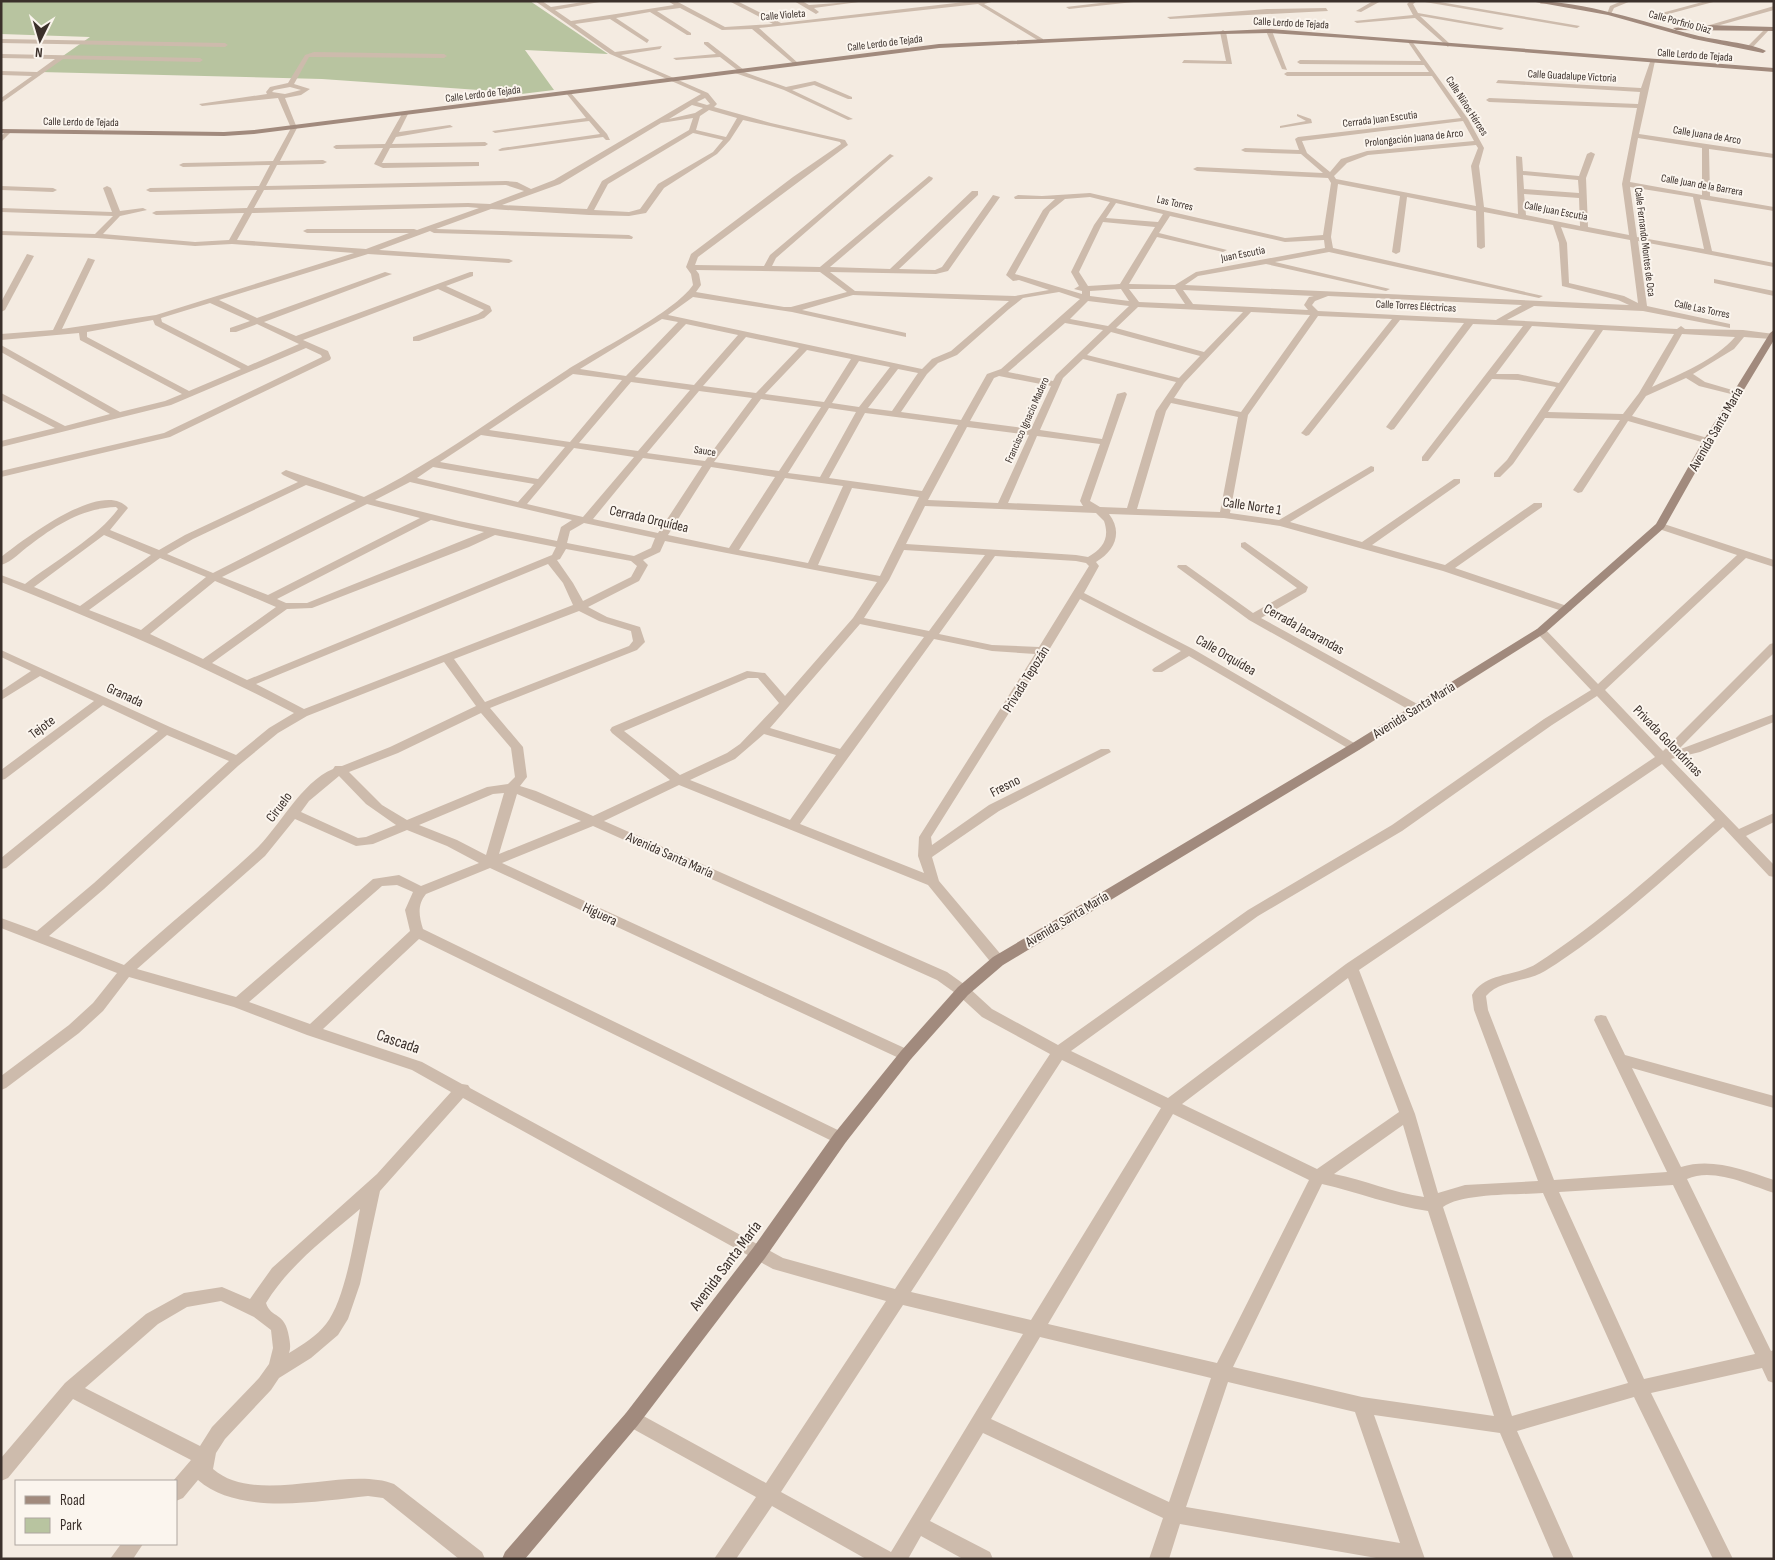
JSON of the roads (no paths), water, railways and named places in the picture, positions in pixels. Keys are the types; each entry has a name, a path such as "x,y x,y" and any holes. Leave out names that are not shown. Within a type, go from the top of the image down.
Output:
{"main road":[{"name":"Calle Porfirio Díaz","path":"1533,1 1609,13 1664,29 1763,52"},
{"path":"1664,29 1706,27 1770,29"},
{"name":"Calle Lerdo de Tejada","path":"1,131 224,134 294,128 940,46 1225,29 1774,70"},
{"name":"Avenida Santa María","path":"512,1559 632,1419 759,1253 840,1138 906,1055 963,991 998,961 1355,748 1541,631 1660,526 1708,441 1773,335"}],"street":[{"path":"538,1 615,54 706,94 714,104 711,108 698,115 653,124"},
{"path":"550,9 602,1"},
{"name":"Calle Violeta","path":"671,1 724,29 780,26 992,1"},
{"path":"732,1 780,26"},
{"path":"797,1 828,20"},
{"path":"809,8 863,1"},
{"path":"929,1 941,7"},
{"path":"1069,7 1140,1"},
{"path":"1311,1 1323,1"},
{"path":"1170,17 1267,11 1326,10 1319,1"},
{"path":"1358,11 1378,1"},
{"path":"1414,1 1410,4 1417,15 1448,46"},
{"path":"1422,1 1577,26"},
{"path":"1542,3 1567,1"},
{"path":"1609,13 1612,7 1628,1"},
{"path":"1661,14 1714,1"},
{"path":"977,2 1041,40"},
{"path":"570,23 680,6"},
{"path":"1706,27 1774,8"},
{"path":"652,11 689,34"},
{"path":"1211,15 1219,20"},
{"path":"1357,20 1417,15 1501,28"},
{"path":"611,17 646,41"},
{"path":"754,28 796,64"},
{"path":"1184,62 1230,63 1225,29"},
{"path":"1749,48 1770,29"},
{"path":"1269,31 1286,72 1434,74"},
{"path":"1,41 225,45"},
{"path":"1,101 83,42"},
{"name":"Calle Niños Héroes","path":"1411,42 1465,118 1481,148 1475,166 1480,208 1481,247"},
{"path":"706,43 740,72 786,89 850,119"},
{"path":"615,54 660,47"},
{"path":"290,84 307,56 314,54 444,56"},
{"path":"676,58 721,55"},
{"path":"1,56 200,60"},
{"path":"1300,62 1426,63"},
{"name":"Calle Fernando Montes de Oca","path":"1643,308 1626,184 1644,90 1653,62"},
{"path":"1,73 39,74"},
{"name":"Calle Guadalupe Victoria","path":"1498,82 1644,90"},
{"path":"786,89 815,83 850,98"},
{"path":"202,104 272,95 281,97 300,94 307,90 290,84 272,88 268,92 272,95"},
{"path":"569,94 615,147"},
{"path":"1,338 83,330 157,317 368,251 557,182 706,94"},
{"path":"232,242 294,128 281,97"},
{"path":"1489,100 1642,106"},
{"path":"690,267 694,256 796,179 845,145 844,141 692,102"},
{"path":"405,114 385,147 378,164 382,166 476,164"},
{"path":"1245,150 1301,152 1298,139 1280,126 1309,123 1310,120 1299,114"},
{"path":"589,213 605,183 692,131 698,115"},
{"path":"156,213 468,205 489,208 629,214 643,211 662,186 715,153 728,139 742,116"},
{"name":"Cerrada Juan Escutia","path":"1298,139 1465,118"},
{"path":"495,132 591,119"},
{"path":"392,135 450,127"},
{"path":"1,140 9,131"},
{"path":"692,131 728,139"},
{"path":"502,150 605,136"},
{"name":"Calle Juana de Arco","path":"1636,136 1774,156"},
{"name":"Prolongación Juana de Arco","path":"1332,178 1344,161 1367,153 1478,143"},
{"path":"336,147 485,144"},
{"path":"1705,146 1706,197"},
{"name":"Calle Juan Escutia","path":"1301,152 1332,178 1404,194 1774,265"},
{"path":"1584,229 1582,178 1591,154"},
{"path":"768,267 773,257 890,156"},
{"path":"1518,157 1522,216"},
{"path":"183,165 323,162"},
{"path":"1197,169 1332,178 1327,237 1329,250 1573,304"},
{"path":"1519,173 1582,178"},
{"path":"822,270 929,178"},
{"path":"150,190 506,183 514,184 532,192"},
{"name":"Calle Juan de la Barrera","path":"1626,184 1774,210"},
{"path":"1,188 53,190"},
{"path":"107,188 117,214"},
{"path":"1520,191 1583,196"},
{"path":"891,272 975,193"},
{"path":"1396,252 1404,194"},
{"name":"Las Torres","path":"1018,197 1042,198 1090,195 1285,240 1327,237"},
{"path":"894,415 924,372 935,361 954,353 1019,297 1023,284 1010,275 1047,210 1064,196"},
{"path":"1696,196 1709,252"},
{"path":"690,267 768,267 930,273 945,269 996,197"},
{"path":"840,1138 417,932 412,918 414,900 421,891 593,821 731,756 762,730 857,620 884,580 924,499 990,376 1004,371 1064,320 1086,293 1075,272 1100,222 1114,200"},
{"path":"1,210 117,214 143,210"},
{"path":"1136,304 1123,286 1168,212"},
{"path":"97,236 117,214"},
{"path":"1100,222 1129,228 1161,225"},
{"name":"Calle Las Torres","path":"1556,223 1563,243 1565,284 1568,286 1620,298 1643,308 1773,335"},
{"path":"307,232 424,231 629,237"},
{"path":"1,233 97,236 195,244 232,242 509,261"},
{"path":"1155,234 1223,250"},
{"name":"Juan Escutia","path":"1176,286 1196,274 1329,250"},
{"path":"1,310 30,256"},
{"path":"56,333 91,260"},
{"path":"1261,262 1420,297"},
{"path":"142,635 213,578 409,479 571,371 661,316 691,294 697,285 695,274 690,267"},
{"path":"822,270 853,293"},
{"path":"233,330 388,274"},
{"path":"294,340 470,274"},
{"name":"Calle Torres Eléctricas","path":"1010,275 1061,290 1086,293 1136,304 1681,329 1773,335"},
{"path":"1717,281 1774,294"},
{"path":"416,339 488,312 487,308 439,286"},
{"name":"Calle Torres Eléctricas","path":"1086,293 1123,286 1176,286 1643,308"},
{"path":"1176,286 1192,307"},
{"name":"Calle Torres Eléctricas","path":"791,310 853,293 1019,297 1061,290"},
{"path":"1224,515 1243,414 1316,313 1308,305 1312,299 1329,293"},
{"path":"691,294 791,310 903,335"},
{"path":"1,474 150,440 181,430 327,358 325,353 254,322 213,301"},
{"path":"1499,321 1534,302"},
{"name":"Francisco Ignacio Madero","path":"1002,507 1059,377 1136,304"},
{"path":"1131,511 1161,411 1181,381 1249,310"},
{"path":"661,316 924,372"},
{"path":"157,317 158,324 248,369"},
{"path":"1306,433 1398,317"},
{"path":"1064,320 1110,329 1206,355"},
{"path":"1391,427 1472,320"},
{"path":"520,506 629,378 684,321"},
{"path":"1425,459 1530,323"},
{"path":"1521,334 1567,324"},
{"path":"1497,475 1510,462 1602,326"},
{"path":"1578,490 1643,394 1681,329"},
{"path":"83,330 83,338 189,394"},
{"path":"1643,394 1687,374 1731,347 1743,333"},
{"path":"247,684 551,560 558,554 562,534 567,527 587,519 697,387 744,334"},
{"path":"1,444 168,403 305,345"},
{"path":"1,348 118,415"},
{"path":"635,559 656,550 661,536 708,464 788,362 805,348"},
{"path":"1081,356 1181,381"},
{"path":"732,552 856,359"},
{"path":"823,480 862,409 895,367"},
{"path":"571,371 862,409 964,425 1105,442"},
{"path":"995,373 1056,384"},
{"path":"1687,374 1702,384 1736,394"},
{"path":"1489,376 1518,377 1562,386"},
{"path":"902,546 1090,560 1103,553 1112,535 1108,517 1085,501 1122,394"},
{"path":"1,396 64,428"},
{"path":"1169,400 1243,414"},
{"path":"1542,416 1626,417 1708,441"},
{"name":"Sauce","path":"482,432 823,480 924,499"},
{"path":"432,464 541,482"},
{"path":"1281,523 1371,469"},
{"path":"39,937 79,905 271,731 303,713 616,592 635,579 643,565 635,559 429,517 305,482 286,473"},
{"name":"Cerrada Orquídea","path":"409,479 520,506 587,519 732,552 812,565 884,580"},
{"path":"1364,546 1457,481"},
{"path":"81,610 158,555 222,520 305,482"},
{"path":"812,565 849,484"},
{"name":"Calle Norte 1","path":"924,499 1002,507 1224,515 1281,523 1447,569 1566,609"},
{"path":"1,562 44,529 78,513 106,504 118,504 123,508 103,532 27,587"},
{"path":"1447,569 1538,505"},
{"path":"267,600 429,517"},
{"path":"1660,526 1774,564"},
{"path":"103,532 267,600 284,606 308,606 465,546 495,531"},
{"path":"1245,546 1303,587 1302,590 1253,618"},
{"path":"792,826 841,753 934,635 993,552"},
{"path":"724,1559 770,1493 1059,1052 1253,913 1397,828 1548,722 1598,690 1745,554"},
{"path":"551,560 568,583 580,607"},
{"name":"Privada Tepozán","path":"998,961 933,882 925,856 925,837 1044,651 1078,594 1094,566 1090,560"},
{"name":"Cerrada Jacarandas","path":"1182,567 1253,618 1416,709"},
{"path":"1,578 27,587 205,663 303,713"},
{"name":"Calle Orquídea","path":"1078,594 1189,651 1355,748"},
{"path":"205,663 284,606"},
{"name":"Ciruelo","path":"1,1084 86,1018 113,991 126,971 260,854 322,780 339,769 394,750 483,708 622,654 639,642 636,629 603,619 580,607"},
{"path":"857,620 992,648 1044,651"},
{"name":"Privada Golondrinas","path":"1541,631 1774,873"},
{"path":"897,1559 1171,1104 1351,968 1664,757 1774,646"},
{"path":"1158,670 1189,651"},
{"name":"Granada","path":"1,653 101,701 238,760"},
{"path":"447,658 483,708 517,747 520,777 512,788 490,863"},
{"path":"1,697 39,671"},
{"path":"785,703 761,675 747,674 616,730 678,780 933,882"},
{"name":"Tejote","path":"1,776 101,701"},
{"path":"1664,757 1696,749 1774,718"},
{"path":"1,865 166,730"},
{"path":"762,730 841,753"},
{"name":"Fresno","path":"925,856 994,808 1104,752"},
{"name":"Higuera","path":"339,769 372,805 392,818 452,844 906,1055"},
{"path":"293,813 356,842 368,842 491,790 512,788"},
{"name":"Avenida Santa María","path":"512,788 532,794 942,976 963,991"},
{"path":"1737,835 1774,817"},
{"path":"1723,820 1636,896 1538,969 1517,978 1486,986 1479,995 1481,1010 1548,1186 1639,1388 1723,1559"},
{"path":"238,1003 378,882 399,880 421,891"},
{"name":"Cascada","path":"1,922 126,971 238,1003 312,1032 417,1066 463,1089 759,1253 791,1268 899,1297 1362,1405 1506,1426"},
{"path":"312,1032 417,932"},
{"path":"1351,968 1407,1114 1434,1205 1506,1426 1564,1559"},
{"path":"963,991 987,1013 1059,1052 1171,1104 1318,1177 1356,1185 1402,1201 1434,1205 1446,1196 1466,1192 1676,1178 1684,1171 1716,1170 1774,1187"},
{"path":"1601,1020 1676,1178 1769,1359 1774,1376"},
{"path":"1621,1059 1774,1102"},
{"path":"260,1312 256,1302 268,1283 372,1189 463,1089"},
{"path":"1159,1559 1222,1372 1318,1177 1407,1114"},
{"path":"372,1189 347,1296 333,1329 306,1352 276,1371 226,1424 211,1444 205,1458 203,1472 208,1477 234,1490 266,1494 368,1487 387,1490 475,1559"},
{"path":"1,1472 71,1389 152,1319 184,1300 222,1294 260,1312 279,1326 283,1337 284,1350 276,1371"},
{"path":"1506,1426 1639,1388 1769,1359"},
{"path":"71,1389 205,1458"},
{"path":"978,1422 1174,1514 1412,1557 1362,1405"},
{"path":"632,1419 770,1493 885,1559"},
{"path":"178,1490 205,1458"},
{"path":"917,1524 983,1559"},
{"path":"120,1559 132,1545"}]}
